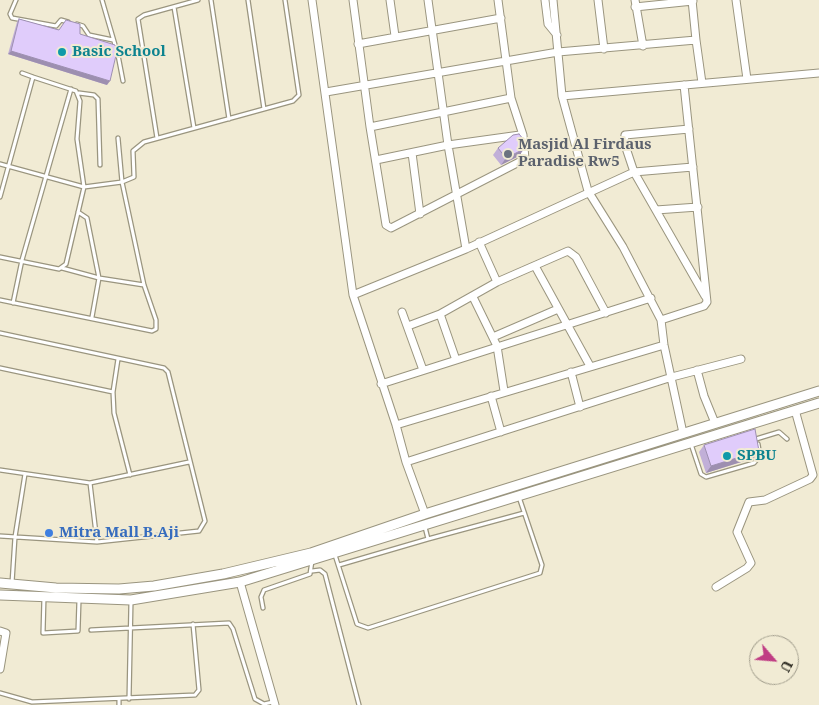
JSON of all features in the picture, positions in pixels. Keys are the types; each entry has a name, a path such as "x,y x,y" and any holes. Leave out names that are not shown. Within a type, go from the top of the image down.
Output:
{"main road":[{"path":"0,583 56,588 119,589 154,586 223,574 312,562 425,514 819,392"},
{"path":"0,595 131,600 240,582 312,562 819,403"},
{"path":"769,407 772,417"},
{"path":"154,586 155,597"}],"street":[{"path":"312,0 353,294 396,425 406,462 425,514"},
{"path":"353,0 364,86 386,226 393,228 525,159 523,135 511,98 498,0"},
{"path":"390,0 395,36"},
{"path":"428,0 437,73 466,249"},
{"path":"545,0 548,24 557,35"},
{"path":"553,0 562,96 588,191 651,298 661,320 664,345 683,433"},
{"path":"598,0 604,49"},
{"path":"642,46 635,4 692,0 702,83"},
{"path":"736,0 747,79"},
{"path":"358,44 432,29 501,18"},
{"path":"326,92 558,52 696,40"},
{"path":"562,96 819,73"},
{"path":"661,320 704,306 707,299 684,85"},
{"path":"370,127 511,98"},
{"path":"689,129 625,135 624,142 634,172 707,299"},
{"path":"376,160 448,145 523,135"},
{"path":"412,153 420,214"},
{"path":"353,294 466,249 588,191 634,172 693,167"},
{"path":"656,210 698,207"},
{"path":"480,242 497,282"},
{"path":"408,326 440,314 497,282 565,252 572,253 606,313"},
{"path":"536,266 590,366"},
{"path":"473,297 497,346 504,391"},
{"path":"381,384 651,298"},
{"path":"493,337 558,309"},
{"path":"402,312 423,370"},
{"path":"440,314 456,360"},
{"path":"396,425 504,391 664,345"},
{"path":"406,462 672,377 741,358"},
{"path":"697,370 704,396 715,423"},
{"path":"571,372 580,407"},
{"path":"491,396 501,432"},
{"path":"716,588 747,568 751,563 737,532 749,502 765,500 810,479 813,475 795,410"},
{"path":"240,582 275,703"},
{"path":"0,631 6,633 0,670"}],"lane":[{"path":"16,0 10,14 12,18 56,26 63,20 83,26 89,35 113,40"},
{"path":"102,0 118,55 122,81"},
{"path":"157,138 138,19 198,0"},
{"path":"211,0 229,119"},
{"path":"248,0 264,108"},
{"path":"0,164 84,187 122,182 134,177 133,151 144,142 293,100 299,95 285,0"},
{"path":"174,7 194,128"},
{"path":"22,73 78,93 94,94 98,99 100,165"},
{"path":"0,197 33,77"},
{"path":"13,303 22,260 71,89"},
{"path":"62,268 68,258 84,187 77,139 80,101 78,93"},
{"path":"0,300 92,317 152,331 156,329 156,320 144,285 122,182 118,138"},
{"path":"78,212 87,218 100,278 92,317"},
{"path":"0,257 62,268 100,278 144,285"},
{"path":"0,333 157,365 168,372 189,462 205,516 203,529 199,531 97,542 0,536"},
{"path":"118,358 113,392 114,413 130,475"},
{"path":"0,368 113,392"},
{"path":"690,443 701,474 711,476 756,462 760,456 752,424"},
{"path":"756,439 779,432 787,439"},
{"path":"0,470 90,482 189,462"},
{"path":"12,584 15,538 25,474"},
{"path":"90,482 97,542"},
{"path":"335,554 357,624 368,628 540,573 542,565 519,497"},
{"path":"339,565 524,513"},
{"path":"424,526 428,539"},
{"path":"262,608 261,597 267,588 308,575 312,562 325,574 359,705"},
{"path":"44,596 43,633 78,631 79,597"},
{"path":"129,699 131,600"},
{"path":"91,630 224,622 230,624 255,699 264,704 275,703"},
{"path":"0,693 32,702 129,699 197,694 199,690 193,624"},
{"path":"119,699 119,705"}],"building":[{"name":"Basic School","path":"19,19 59,30 66,20 80,24 80,34 115,45 117,51 110,81 11,51"},
{"path":"519,134 524,140 524,149 506,158 498,148 513,135"},
{"name":"SPBU","path":"755,429 759,451 711,466 704,445"}],"place":[{"name":"Basic School","path":"62,52"},
{"name":"Masjid Al Firdaus Paradise Rw5","path":"508,154"},
{"name":"SPBU","path":"727,456"},
{"name":"Mitra Mall B.Aji","path":"49,533"}]}
